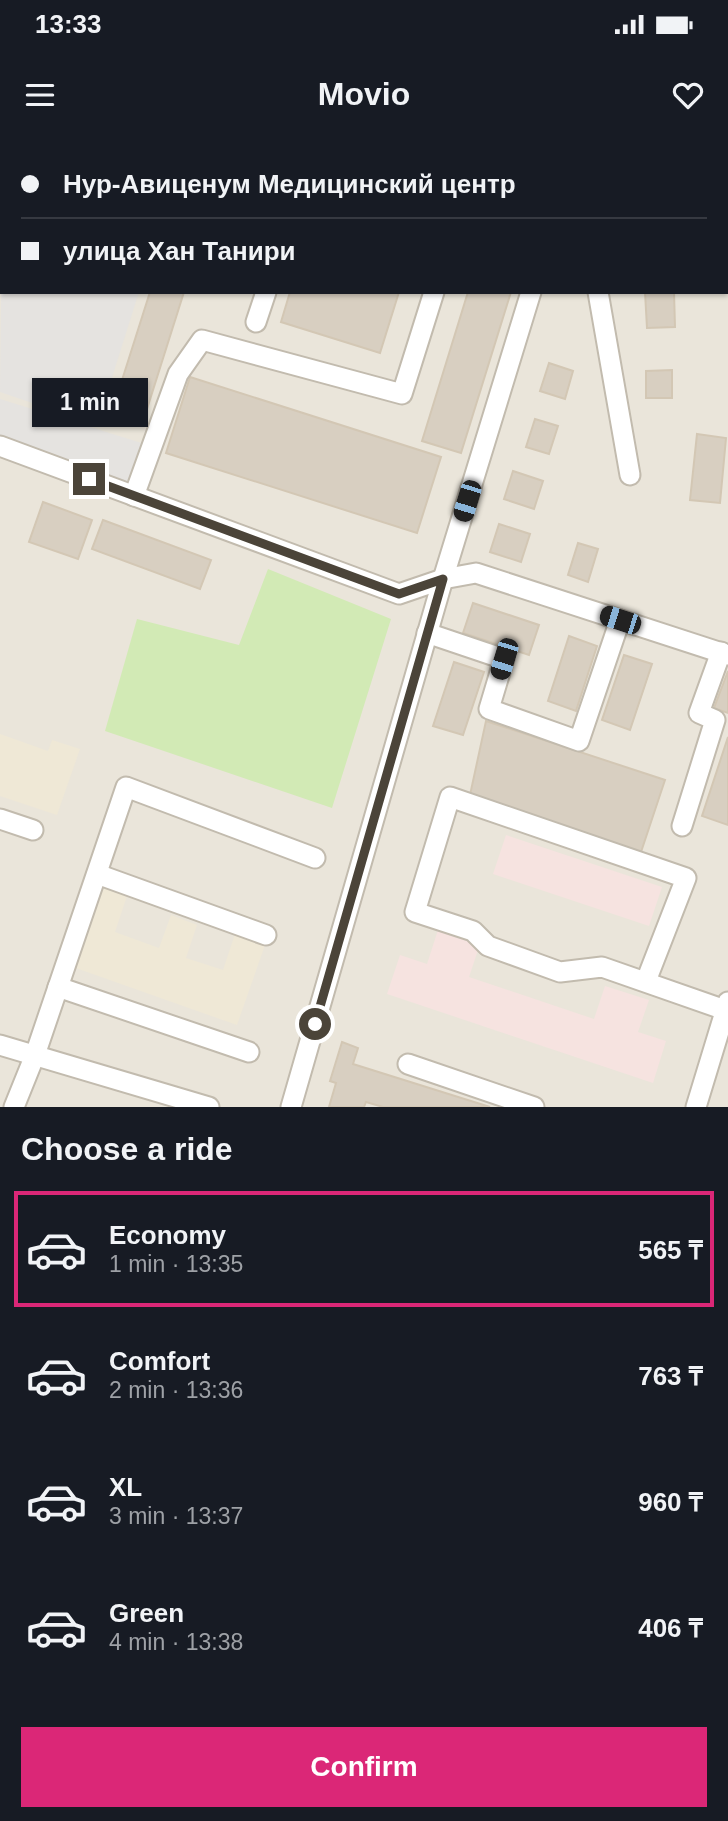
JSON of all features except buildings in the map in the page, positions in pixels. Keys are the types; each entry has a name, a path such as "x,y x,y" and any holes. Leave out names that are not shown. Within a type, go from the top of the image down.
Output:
{"street":[{"path":"256,322 264,294"},
{"path":"134,496 178,374 202,340 402,394 433,294"},
{"path":"296,1106 427,633 530,294"},
{"path":"598,294 630,475"},
{"path":"0,446 399,594 443,579 476,573 724,654 699,713 715,720 682,826"},
{"path":"427,633 504,659 489,709 579,741 620,620"},
{"path":"15,1107 126,787 315,858"},
{"path":"646,982 685,878 450,797 415,912 473,931 488,946 560,972 603,967 646,982 727,1007 696,1107"},
{"path":"0,819 33,830"},
{"path":"97,874 266,935"},
{"path":"58,987 249,1052"},
{"path":"0,1045 209,1107"},
{"path":"408,1065 534,1107"}],"shaded area":[{"path":"0,294 728,294 728,1107 0,1107"},
{"path":"1,294 138,294 97,425 0,392"},
{"path":"0,399 148,445 130,488 0,437"},
{"path":"0,734 48,751 52,740 80,749 57,815 0,796"},
{"path":"506,835 662,887 649,926 493,874"},
{"path":"98,886 127,896 115,932 159,948 171,915 197,925 186,958 223,970 235,934 265,945 237,1025 70,966"},
{"path":"438,930 480,944 469,977 594,1019 605,986 649,1000 638,1032 666,1041 653,1083 387,994 400,955 427,964"}],"green space":[{"path":"268,569 391,619 332,808 105,731 137,619 239,645"}],"route":[{"path":"89,479 399,594 443,579 315,1024"}]}
